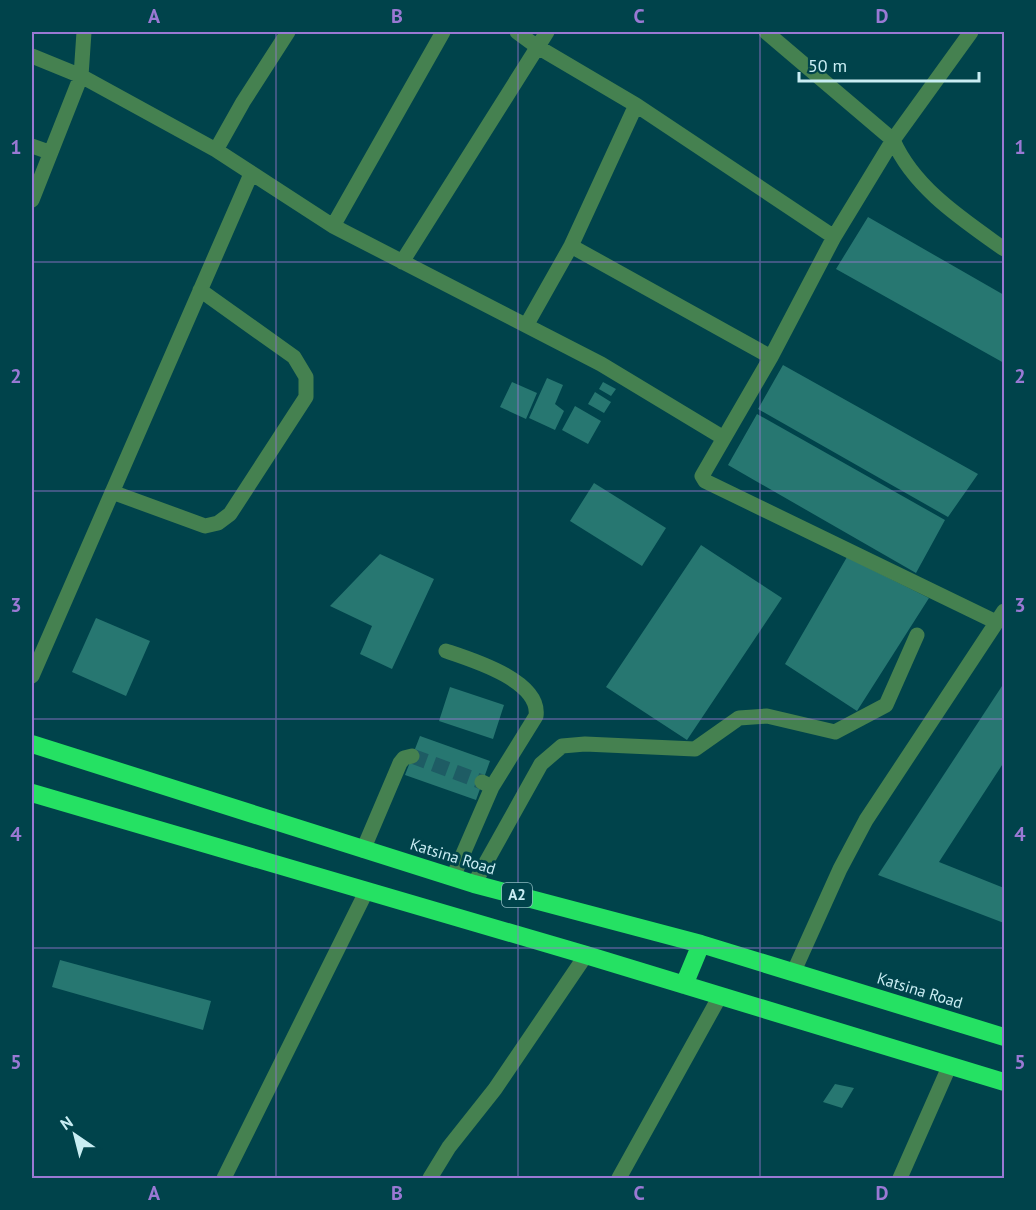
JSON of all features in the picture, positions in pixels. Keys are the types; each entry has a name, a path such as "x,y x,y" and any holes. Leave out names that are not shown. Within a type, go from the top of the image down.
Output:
{"highway":[{"name":"Katsina Road","path":"32,744 474,884 701,944 1005,1037"},
{"name":"A2","path":"32,793 586,955 949,1068 1005,1082"},
{"path":"684,985 701,944"}],"street":[{"path":"32,200 49,152 81,76 84,32"},
{"path":"216,150 243,102 288,32"},
{"path":"333,226 443,32"},
{"path":"517,32 536,46 636,105 834,237"},
{"path":"402,262 536,46 547,32"},
{"path":"768,32 893,140 903,163 920,183 1005,249"},
{"path":"794,971 840,869 866,820 1000,616 705,481 702,471 771,357 834,237 893,140 971,32"},
{"path":"32,56 81,76 216,150 333,226 601,364 722,437"},
{"path":"527,324 571,246 636,105"},
{"path":"32,146 49,152"},
{"path":"32,676 251,174"},
{"path":"571,246 771,357"},
{"path":"112,492 205,526 219,523 230,513 306,397 306,377 294,357 200,290"},
{"path":"474,884 541,764 562,746 585,744 695,748 739,718 767,716 835,732 886,705 917,635"},
{"path":"447,651 495,668 533,696 537,706 536,716 487,785 453,877"},
{"path":"363,850 400,763 404,758 412,756"},
{"path":"224,1179 366,892"},
{"path":"430,1179 449,1147 495,1089 586,955"},
{"path":"619,1179 720,996"},
{"path":"900,1179 949,1068"}],"building":[{"path":"868,217 1004,295 1004,363 836,269"},
{"path":"783,365 978,474 948,517 758,409"},
{"path":"547,378 563,385 555,404 564,411 555,430 529,418"},
{"path":"512,382 537,393 526,419 500,407"},
{"path":"603,382 616,389 611,396 599,389"},
{"path":"595,392 611,402 604,413 588,404"},
{"path":"575,406 601,421 588,444 562,430"},
{"path":"757,414 945,520 916,573 728,465"},
{"path":"594,483 666,528 642,566 570,521"},
{"path":"701,545 782,598 687,740 606,687"},
{"path":"380,554 434,579 392,669 360,654 372,626 330,606"},
{"path":"847,557 929,598 857,711 785,664"},
{"path":"96,618 150,641 126,696 72,672"},
{"path":"1004,683 1004,762 939,862 1004,888 1004,923 878,875"},
{"path":"450,687 504,705 493,739 439,721"},
{"path":"420,736 490,761 476,800 405,775"},
{"path":"60,960 211,1001 203,1030 52,987"},
{"path":"835,1084 854,1088 842,1108 823,1102"}],"tunnel":[{"path":"412,756 482,782"}]}
